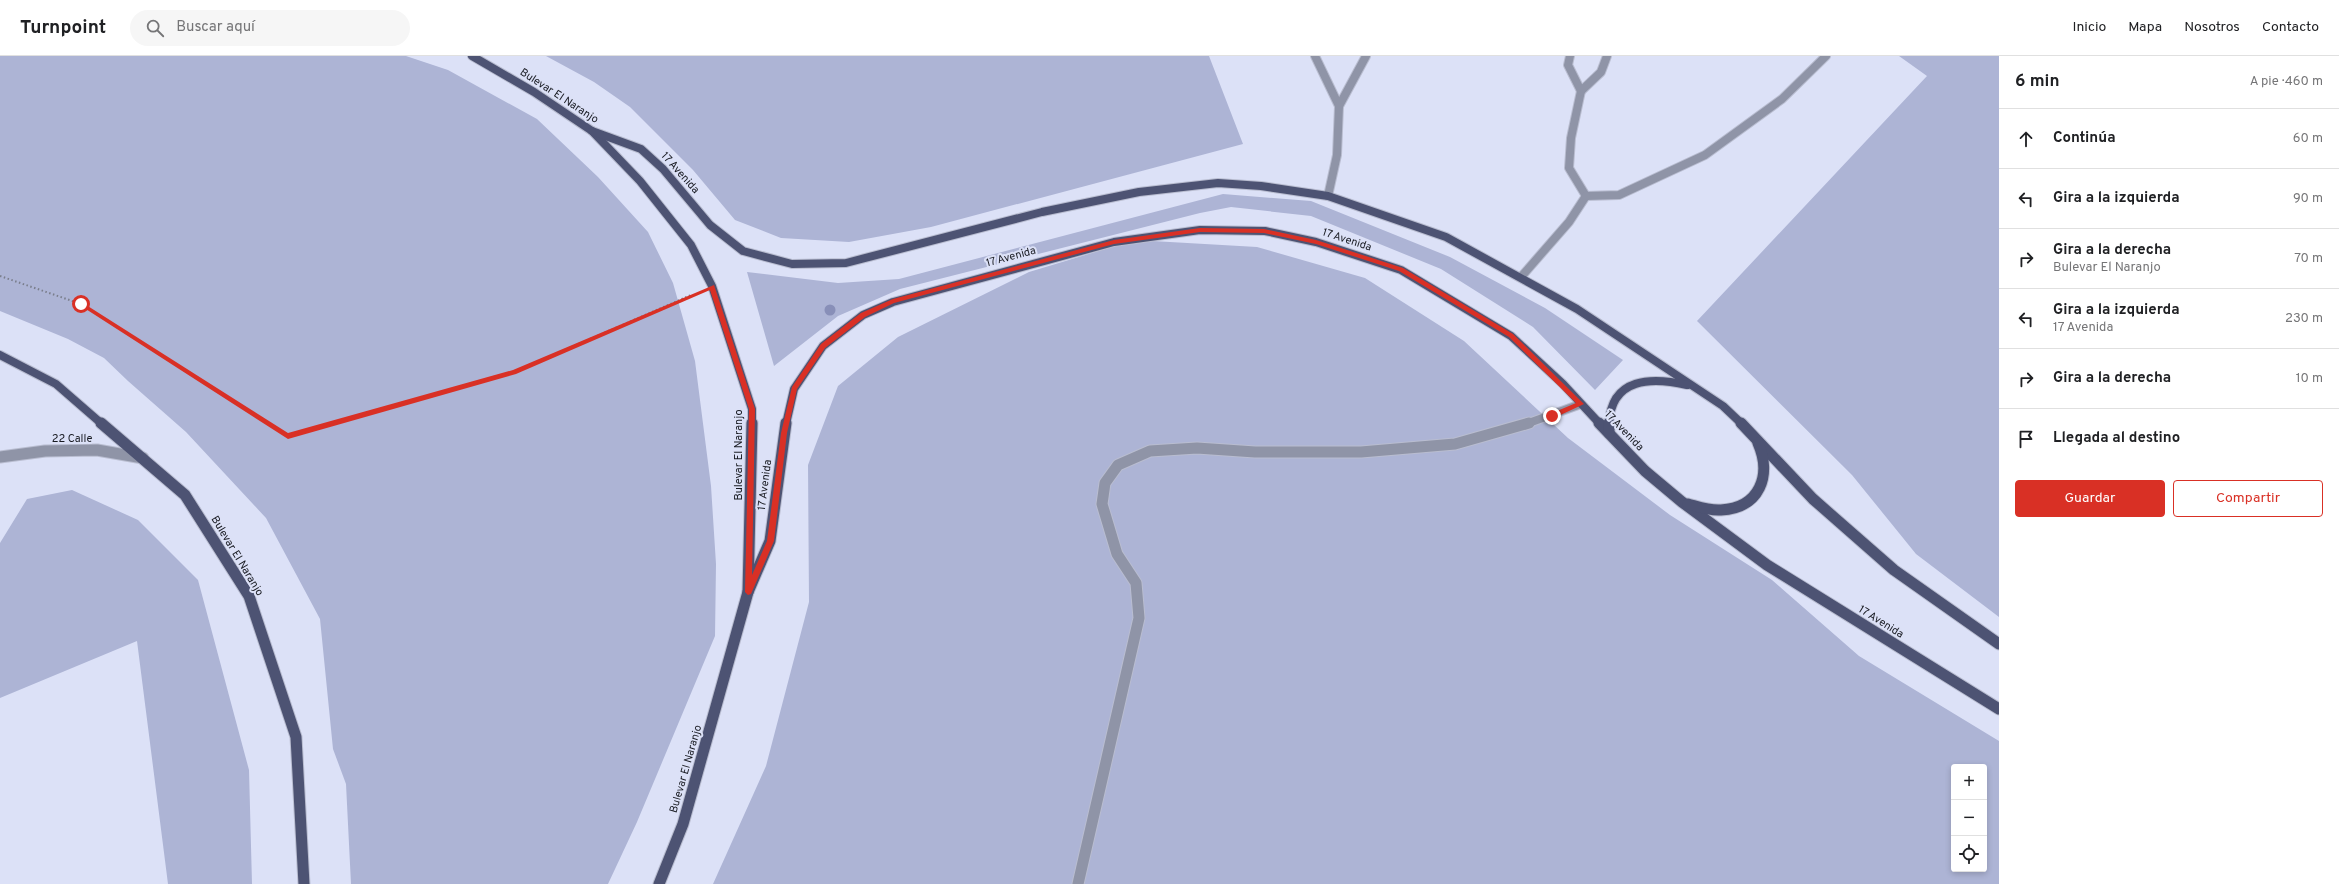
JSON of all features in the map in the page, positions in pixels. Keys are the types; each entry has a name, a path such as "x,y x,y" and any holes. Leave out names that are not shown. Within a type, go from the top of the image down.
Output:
{"main road":[{"name":"Bulevar El Naranjo","path":"472,56 534,92 592,131 640,181 691,245 712,286 752,409 748,592 683,824 659,884"},
{"name":"17 Avenida","path":"592,131 640,149 663,169 710,225 743,251 792,264 846,263 1042,212 1139,192 1218,183 1261,186 1328,196 1446,238 1521,277 1577,309 1697,387 1723,406 1756,437 1813,499 1894,570 1999,644"},
{"name":"17 Avenida","path":"748,592 770,541 784,433 794,389 823,346 863,315 893,302 1114,242 1200,230 1264,231 1316,242 1401,270 1511,336 1581,404 1645,471 1682,502 1767,565 1999,709"},
{"name":"Bulevar El Naranjo","path":"0,355 56,384 144,458 185,495 249,596 296,737 304,884"},
{"path":"1609,433 1609,410 1617,395 1632,385 1658,380 1674,381 1697,387"},
{"path":"1682,502 1712,510 1733,508 1749,500 1760,488 1765,472 1763,455 1756,437"}],"street":[{"path":"1315,56 1339,106"},
{"path":"1328,196 1337,155 1339,106 1366,56"},
{"path":"1570,56 1568,65 1581,91 1571,138 1569,168 1586,196"},
{"path":"1581,91 1598,79 1607,62 1607,56"},
{"path":"1586,196 1619,195 1705,155 1782,99 1826,56"},
{"path":"1521,277 1569,222 1586,196"},
{"path":"1078,884 1139,618 1136,583 1117,554 1102,504 1105,483 1118,465 1150,451 1197,448 1255,452 1361,452 1455,444 1552,416 1581,404"},
{"name":"22 Calle","path":"0,457 45,451 97,450 144,458"}],"path":[{"path":"0,276 81,304 288,436 514,372 712,286"}],"shaded area":[{"path":"0,56 406,56 448,70 537,119 598,177 648,232 673,283 695,361 711,486 716,564 715,636 637,822 608,884 351,884 346,784 333,749 320,619 266,518 186,432 104,358 68,339 0,311"},
{"path":"546,56 1209,56 1243,144 931,227 849,242 781,238 735,220 693,170 630,107 594,82"},
{"path":"1899,56 1999,56 1999,617 1916,554 1852,475 1697,321 1927,76"},
{"path":"1223,194 1311,201 1450,257 1545,308 1623,360 1595,390 1533,327 1441,269 1311,216 1231,207 1200,213 900,289 838,316 774,366 747,272 838,283 899,279"},
{"path":"1135,240 1257,247 1365,278 1464,341 1568,438 1670,515 1772,580 1859,656 1999,741 1999,884 713,884 766,766 809,602 808,465 838,386 898,337 1029,272"},
{"path":"72,490 138,520 198,580 249,770 252,884 168,884 137,641 0,698 0,543 27,499"}],"route":[{"path":"81,304 288,436 514,372 712,286 737,357 752,409 748,592 770,541 784,433 794,389 823,346 863,315 893,302 1114,242 1200,230 1264,231 1316,242 1401,270 1511,336 1563,384 1581,404 1552,416"}]}
